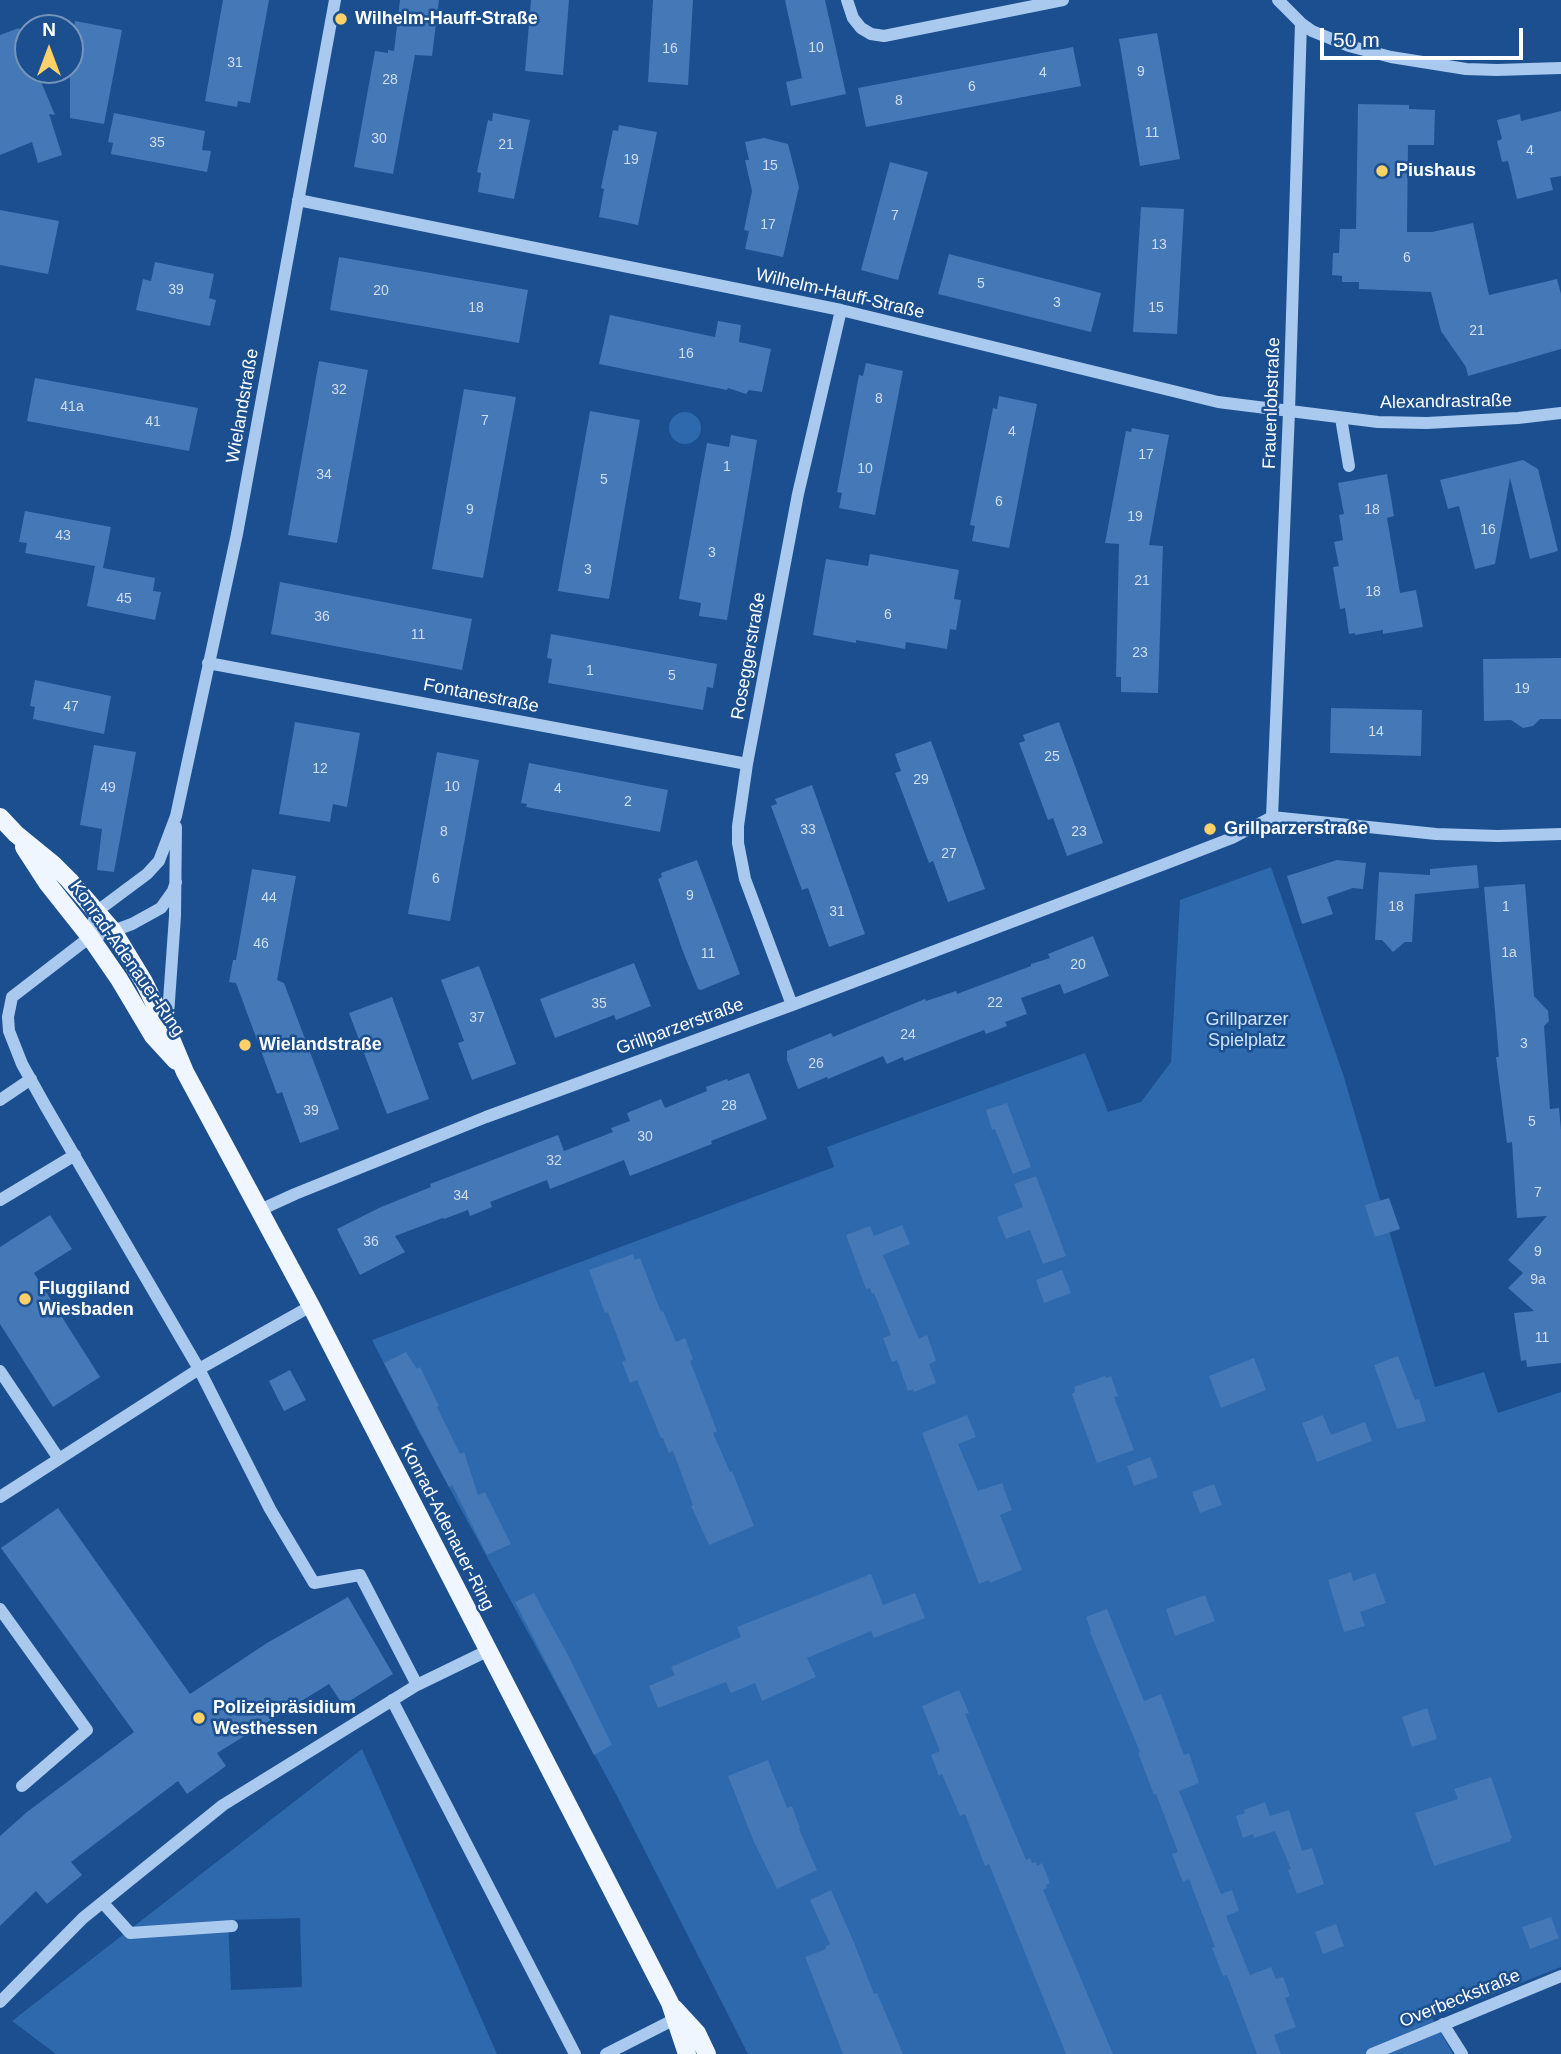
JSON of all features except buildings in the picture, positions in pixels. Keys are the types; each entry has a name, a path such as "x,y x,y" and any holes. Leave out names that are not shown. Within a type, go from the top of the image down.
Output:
{"main road":[{"name":"Konrad-Adenauer-Ring","path":"0,817 16,834 54,864 113,931 144,982 185,1072 311,1306 672,2011 687,2054"},
{"name":"Konrad-Adenauer-Ring","path":"16,834 48,884 119,979 153,1036 185,1072"},
{"name":"Konrad-Adenauer-Ring","path":"672,2011 697,2033 707,2054"}],"street":[{"name":"Wielandstraße","path":"96,912 159,861 176,816 237,534 335,0"},
{"path":"847,0 849,10 861,27 871,34 884,36 1063,0"},
{"path":"1278,0 1301,23 1328,38 1349,46 1415,62 1486,70 1561,68"},
{"name":"Frauenlobstraße","path":"1272,817 1289,412 1301,23"},
{"name":"Wilhelm-Hauff-Straße","path":"298,200 841,310 1208,400 1289,412"},
{"name":"Roseggerstraße","path":"792,1005 751,897 738,843 739,809 803,470 841,310"},
{"name":"Alexandrastraße","path":"1289,412 1378,422 1427,423 1561,413"},
{"path":"1341,418 1349,466"},
{"name":"Fontanestraße","path":"208,663 747,764"},
{"name":"Wielandstraße","path":"167,1029 174,950 176,816"},
{"path":"1272,817 1436,834 1561,834"},
{"name":"Grillparzerstraße","path":"260,1210 486,1117 1181,858 1232,838 1272,817"},
{"path":"176,882 173,891 160,908 113,931 90,937 6,996 9,1031 31,1079 199,1369 270,1509 314,1583 359,1575 416,1685"},
{"path":"90,937 96,912"},
{"path":"0,1100 31,1079"},
{"path":"0,1200 75,1155"},
{"path":"0,1497 199,1369 311,1306"},
{"path":"0,1371 59,1459"},
{"path":"0,1609 87,1730 22,1786"},
{"path":"0,2002 83,1918 223,1805 416,1685 487,1651"},
{"path":"391,1700 575,2054"},
{"path":"103,1903 130,1933 232,1926"},
{"name":"Overbeckstraße","path":"1371,2054 1561,1976"},
{"path":"606,2054 672,2011"},
{"path":"1443,2024 1462,2054"}],"green space":[{"path":"685,412 696,417 701,428 696,439 685,444 674,439 669,428 674,417"},
{"name":"Grillparzer Spielplatz","path":"1271,867 1343,1074 1435,1387 1484,1372 1498,1413 1561,1392 1561,1967 1432,2018 1453,2054 748,2054 617,1796 419,1432 372,1340 834,1167 827,1147 1085,1053 1108,1112 1141,1102 1171,1062 1180,900"},
{"path":"362,1749 497,2054 56,2054 12,2021","holes":["300,1918 302,1987 231,1990 228,1920"]}],"place":[{"name":"Wilhelm-Hauff-Straße","path":"341,19"},
{"name":"Piushaus","path":"1382,171"},
{"name":"Grillparzerstraße","path":"1210,829"},
{"name":"Wielandstraße","path":"245,1045"},
{"name":"Fluggiland Wiesbaden","path":"25,1299"},
{"name":"Polizeipräsidium Westhessen","path":"199,1718"}]}
